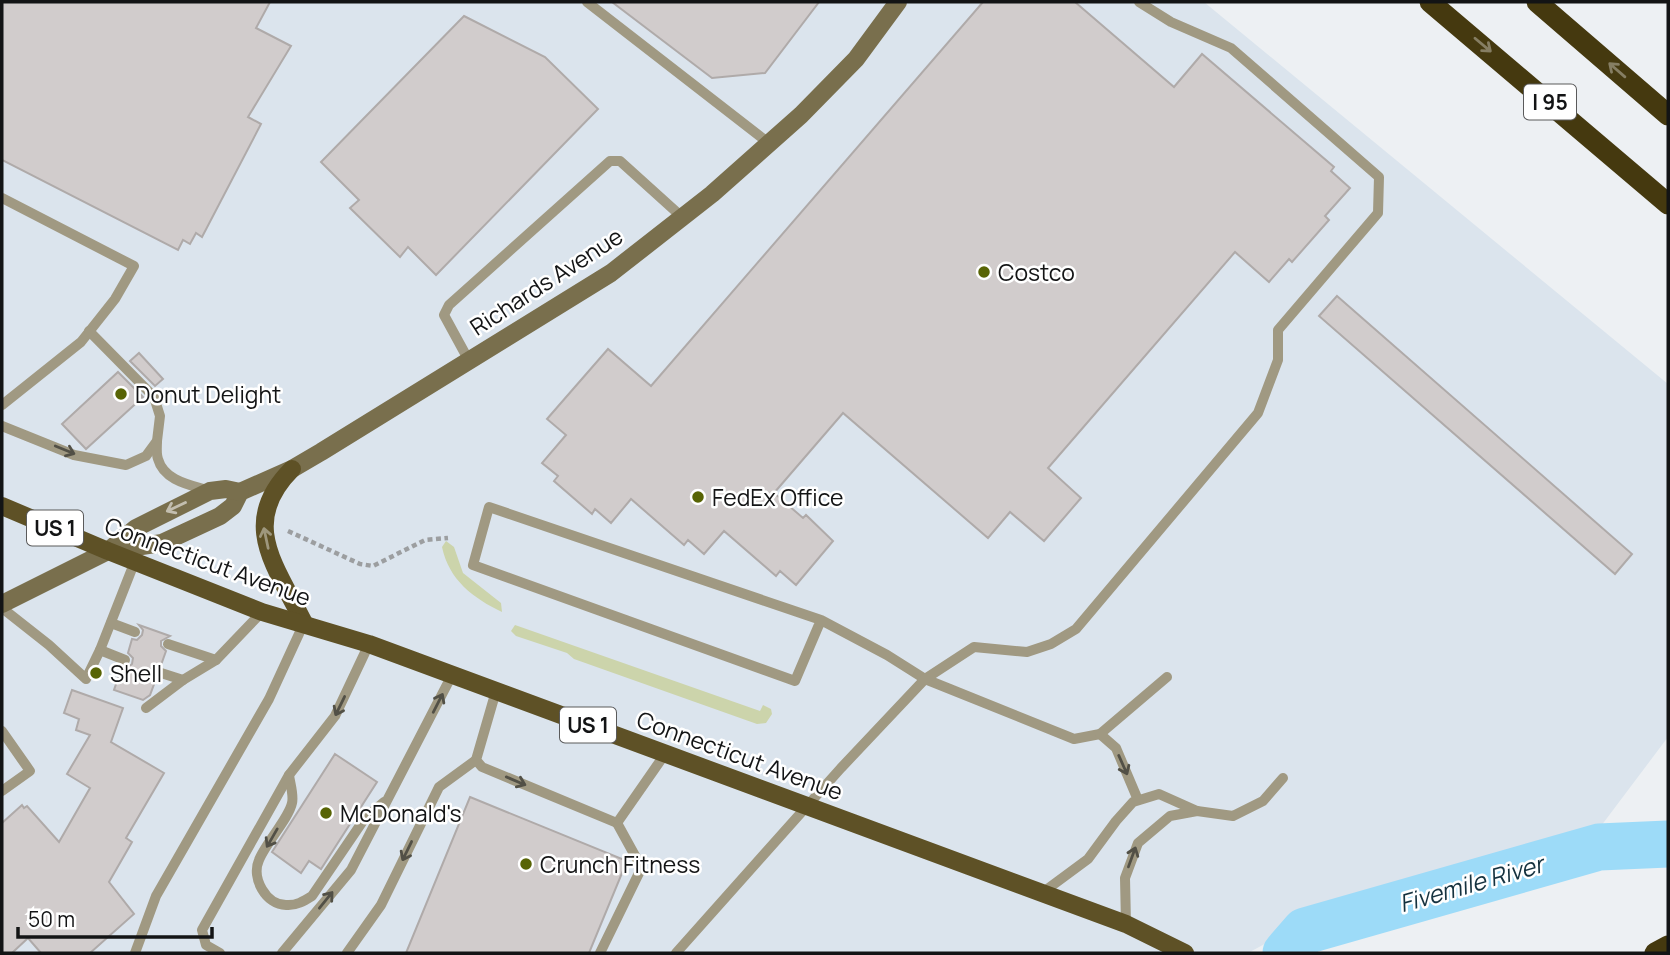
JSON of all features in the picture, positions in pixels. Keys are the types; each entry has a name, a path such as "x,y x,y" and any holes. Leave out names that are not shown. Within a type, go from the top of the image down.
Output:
{"highway":[{"name":"I 95","path":"1430,2 1668,204"},
{"path":"1537,2 1668,115"},
{"path":"1656,953 1668,946"}],"main road":[{"path":"292,468 271,495 266,507 264,534 272,559 304,623"},
{"name":"Connecticut Avenue","path":"2,506 262,612 369,644 1126,924 1185,953"}],"street":[{"name":"Richards Avenue","path":"2,606 108,551 136,528 210,491 226,489 240,492 292,468 611,273 770,144 856,59 898,2"},
{"name":"Richards Avenue","path":"108,551 162,542 220,516 233,506 240,492"}],"lane":[{"path":"587,2 770,144"},
{"path":"676,953 925,679 974,647 1027,652 1051,644 1076,629 1258,413 1278,360 1278,330 1378,213 1379,177 1231,48 1171,22 1139,2"},
{"path":"468,359 444,316 449,306 610,161 620,160 682,217"},
{"path":"2,198 134,266 115,299 81,342 2,405"},
{"path":"89,331 154,397 160,416 158,459 169,474 179,482 210,491"},
{"path":"2,426 75,455 126,465 146,456 157,441"},
{"path":"821,620 795,681 473,565 489,507 821,620 887,655 925,679 1074,739 1100,734 1167,677"},
{"path":"2,606 86,679 135,561"},
{"path":"146,708 183,680 216,660 262,612"},
{"path":"111,623 135,632"},
{"path":"135,953 156,896 269,699 304,623"},
{"path":"168,644 216,660"},
{"path":"220,953 206,945 202,930 289,775 335,716 369,644"},
{"path":"100,650 125,660"},
{"path":"158,672 183,680"},
{"path":"282,953 351,870 452,675"},
{"path":"347,953 381,905 439,787 476,760 496,691"},
{"path":"2,730 30,771 2,791"},
{"path":"1100,734 1116,748 1139,800"},
{"path":"617,823 665,754"},
{"path":"476,760 481,767 617,823 639,863 639,873 600,953"},
{"path":"289,775 292,803 258,861 256,874 260,886 272,901 284,906 302,902 312,896 365,818 389,797"},
{"path":"1042,893 1088,859 1133,802 1159,794 1197,811 1233,816 1263,802 1283,778"},
{"path":"1126,924 1125,878 1138,843 1170,816 1197,811"}],"path":[{"path":"286,530 360,564 373,566 425,540 448,538"}],"shaded area":[{"path":"2,2 1204,2 1668,384 1668,737 1595,834 1333,907 1248,953 2,953"}],"green space":[{"path":"446,541 454,547 463,573 501,603 502,612 481,601 456,578 445,559 442,547"},
{"path":"515,625 760,711 763,705 771,709 772,714 766,723 757,724 516,636 511,631"}],"building":[{"path":"2,2 270,2 256,28 291,46 248,117 261,124 202,237 196,233 190,244 183,240 178,250 2,160"},
{"path":"612,2 819,2 765,73 712,78"},
{"name":"Costco","path":"983,2 1075,2 1174,87 1202,54 1334,167 1331,171 1350,188 1325,216 1329,220 1292,262 1289,259 1269,282 1235,252 1048,468 1081,498 1044,541 1010,512 988,538 843,413 774,493 803,518 806,515 833,541 796,585 780,571 776,576 724,531 704,554 688,540 684,545 631,499 611,523 595,509 592,514 554,481 558,476 542,463 566,435 547,419 608,349 651,386"},
{"path":"464,16 545,57 598,109 436,275 408,247 400,257 350,208 359,200 321,162"},
{"path":"1337,296 1632,554 1615,574 1319,316"},
{"path":"139,353 163,379 155,386 130,361"},
{"name":"Donut Delight","path":"118,372 143,397 86,449 62,424"},
{"path":"139,625 170,636 161,641 161,646 166,651 161,665 151,669 151,674 156,679 150,695 143,700 114,690 122,667 127,668 132,664 133,658 128,653 132,639 137,640 142,635 143,630"},
{"path":"72,690 123,708 111,742 164,773 126,838 132,842 109,882 134,914 90,953 41,953 28,938 12,953 2,953 2,823 22,805 24,808 27,806 59,842 90,788 67,774 90,735 76,730 79,719 64,713"},
{"name":"McDonald's","path":"335,754 377,782 321,869 309,861 301,873 272,852"},
{"path":"470,797 627,861 589,953 406,953"}],"waterway":[{"name":"Fivemile River","path":"1286,953 1305,931 1599,847 1668,844"}],"place":[{"name":"Costco","path":"984,272"},
{"name":"Donut Delight","path":"121,394"},
{"name":"FedEx Office","path":"698,497"},
{"name":"Shell","path":"96,673"},
{"name":"McDonald's","path":"326,813"},
{"name":"Crunch Fitness","path":"526,864"}]}
